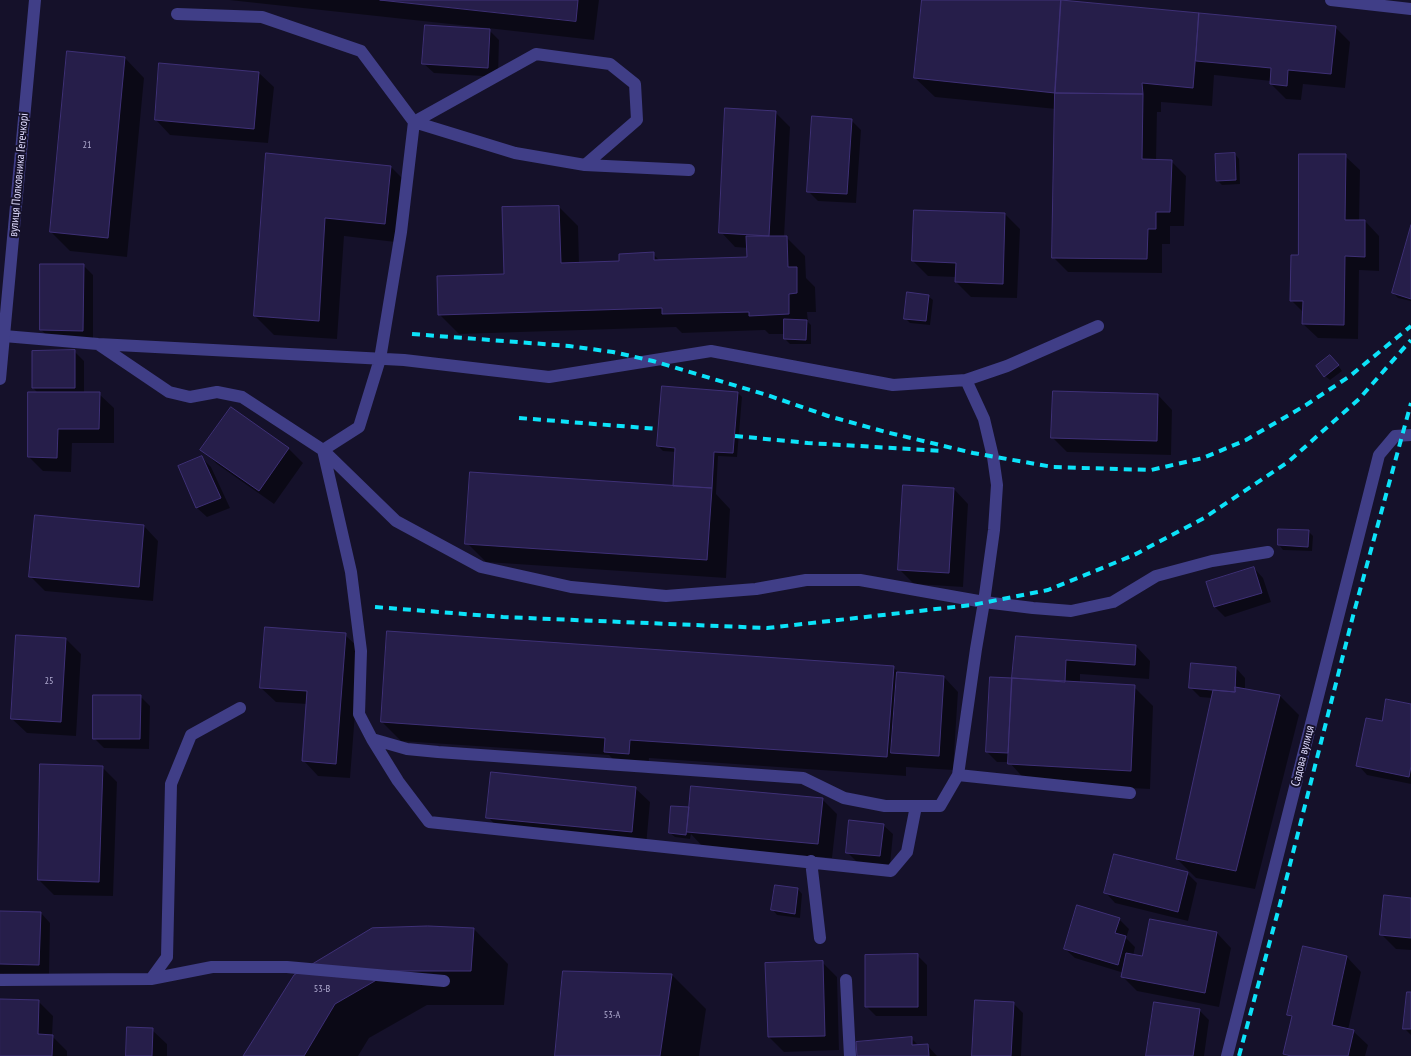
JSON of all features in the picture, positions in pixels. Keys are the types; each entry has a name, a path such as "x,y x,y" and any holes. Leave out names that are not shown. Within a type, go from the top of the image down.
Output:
{"street":[{"name":"вулиця Полковника Гегечкорі","path":"0,379 35,0"},
{"path":"1331,0 1411,8"},
{"path":"177,14 262,17 361,51 414,122 515,153 585,165 689,170"},
{"path":"414,122 536,54 610,64 635,84 637,120 585,165"},
{"path":"323,450 359,427 380,359 401,232 414,122"},
{"path":"4,336 98,344 380,359 549,377 711,351 893,385 966,380 1007,366 1098,326"},
{"path":"98,344 169,392 190,397 218,392 242,397 323,450 396,521 481,567 571,587 666,596 756,589 806,580 860,580 984,602 1071,611 1113,602 1156,576 1212,561 1268,552"},
{"path":"372,739 407,749 438,752 803,778 844,798 886,806 940,806 958,775 994,530 997,485 984,419 966,380"},
{"name":"Садова вулиця","path":"1227,1056 1380,455 1395,436 1411,435"},
{"path":"323,450 352,572 361,651 360,714 372,739 398,781 429,822 811,861 891,871 906,852 916,806"},
{"path":"151,979 167,957 171,784 191,735 240,708"},
{"path":"958,775 1130,792"},
{"path":"811,861 820,938"},
{"path":"0,980 151,979 212,967 287,967 444,981"},
{"path":"846,980 850,1056"}],"building":[{"path":"380,0 578,0 576,21"},
{"path":"922,0 1061,0 1055,93 914,78"},
{"path":"1061,0 1199,13 1193,88 1142,83 1143,94 1055,93"},
{"path":"1199,13 1336,26 1331,74 1288,70 1287,86 1270,84 1271,68 1196,61"},
{"path":"425,25 490,29 488,68 422,64"},
{"path":"67,51 125,57 108,238 50,232"},
{"path":"159,63 259,72 254,129 155,120"},
{"path":"1055,93 1143,94 1142,159 1172,160 1170,212 1156,212 1156,229 1148,229 1147,259 1052,258"},
{"path":"725,108 776,111 769,236 719,233"},
{"path":"812,116 852,119 847,194 807,192"},
{"path":"266,153 391,166 385,224 325,218 319,321 254,316"},
{"path":"1235,153 1236,180 1216,181 1215,154"},
{"path":"1299,154 1346,154 1345,220 1365,220 1365,257 1345,256 1344,325 1302,324 1303,301 1290,301 1291,255 1298,255"},
{"path":"559,206 561,263 619,261 619,254 654,252 654,260 747,257 746,236 787,236 788,267 797,267 797,293 789,294 789,314 749,316 749,312 662,314 662,308 438,315 437,276 504,274 502,207"},
{"path":"914,210 1005,213 1003,284 955,282 956,263 912,261"},
{"path":"1411,225 1411,299 1392,293"},
{"path":"40,264 84,264 83,331 40,330"},
{"path":"907,292 929,295 926,321 904,319"},
{"path":"784,319 807,320 806,340 784,339"},
{"path":"75,350 75,388 32,388 32,351"},
{"path":"1330,355 1339,365 1324,377 1316,366"},
{"path":"662,386 738,392 733,453 714,452 712,488 673,486 675,448 657,446"},
{"path":"1053,391 1158,394 1157,441 1051,438"},
{"path":"28,392 100,392 99,429 58,429 57,458 28,457"},
{"path":"231,407 289,448 259,491 200,450"},
{"path":"202,456 221,498 196,508 178,466"},
{"path":"470,472 712,488 707,560 465,544"},
{"path":"903,485 954,488 949,573 898,570"},
{"path":"35,515 144,525 139,587 29,577"},
{"path":"1278,529 1309,530 1308,547 1278,545"},
{"path":"1254,567 1262,593 1214,607 1206,582"},
{"path":"265,627 346,633 336,764 302,761 307,691 260,688"},
{"path":"387,631 894,666 887,757 630,740 629,754 604,752 605,738 381,722"},
{"path":"16,635 66,638 61,722 11,719"},
{"path":"1016,636 1136,645 1135,665 1066,660 1065,682 1012,678"},
{"path":"1191,663 1236,667 1235,692 1189,688"},
{"path":"897,672 944,676 939,756 891,753"},
{"path":"990,677 1012,678 1008,753 986,752"},
{"path":"1012,678 1135,685 1131,771 1008,764"},
{"path":"1235,687 1280,695 1236,871 1176,859 1213,690 1235,692"},
{"path":"93,695 141,695 140,739 93,739"},
{"path":"1386,699 1411,704 1411,766 1409,777 1356,766 1366,718 1382,721"},
{"path":"40,764 103,766 99,882 38,880"},
{"path":"491,772 636,787 632,832 486,818"},
{"path":"691,786 823,798 818,844 687,832"},
{"path":"671,806 689,807 686,835 669,833"},
{"path":"849,820 884,824 880,856 846,853"},
{"path":"1114,854 1188,872 1178,912 1104,893"},
{"path":"775,885 798,888 795,914 771,910"},
{"path":"1384,895 1411,898 1411,938 1380,935"},
{"path":"1077,905 1120,918 1115,933 1126,936 1118,965 1064,949"},
{"path":"0,911 41,912 39,965 0,964"},
{"path":"1150,919 1217,932 1205,993 1121,977 1126,953 1142,956"},
{"path":"428,926 474,928 471,971 392,971 335,1004 304,1056 243,1056 294,975 372,928"},
{"path":"1303,946 1347,956 1332,1025 1354,1030 1348,1056 1291,1056 1283,1054 1292,1016 1287,1015"},
{"path":"918,954 918,1007 865,1007 865,955"},
{"path":"823,961 825,1036 768,1037 765,963"},
{"path":"563,971 672,974 660,1056 555,1056"},
{"path":"1407,992 1411,992 1411,1029 1403,1029"},
{"path":"0,999 39,1000 38,1034 53,1035 52,1056 0,1056"},
{"path":"975,1000 1014,1002 1011,1056 972,1056"},
{"path":"1154,1002 1200,1009 1193,1056 1146,1056"},
{"path":"127,1027 153,1028 152,1056 126,1056"},
{"path":"912,1037 912,1045 928,1044 929,1056 857,1056 856,1042"}],"railway":[{"path":"412,334 569,346 613,352 653,361 767,395 828,416 973,453 1053,467 1151,470 1203,458 1246,440 1306,405 1350,376 1411,326"},
{"path":"375,607 503,617 767,628 972,605 1048,590 1134,555 1204,518 1288,462 1359,399 1411,340"},
{"path":"1239,1056 1280,904 1353,616 1411,403"},
{"path":"519,418 658,429"},
{"path":"735,436 808,443 943,451"}]}
